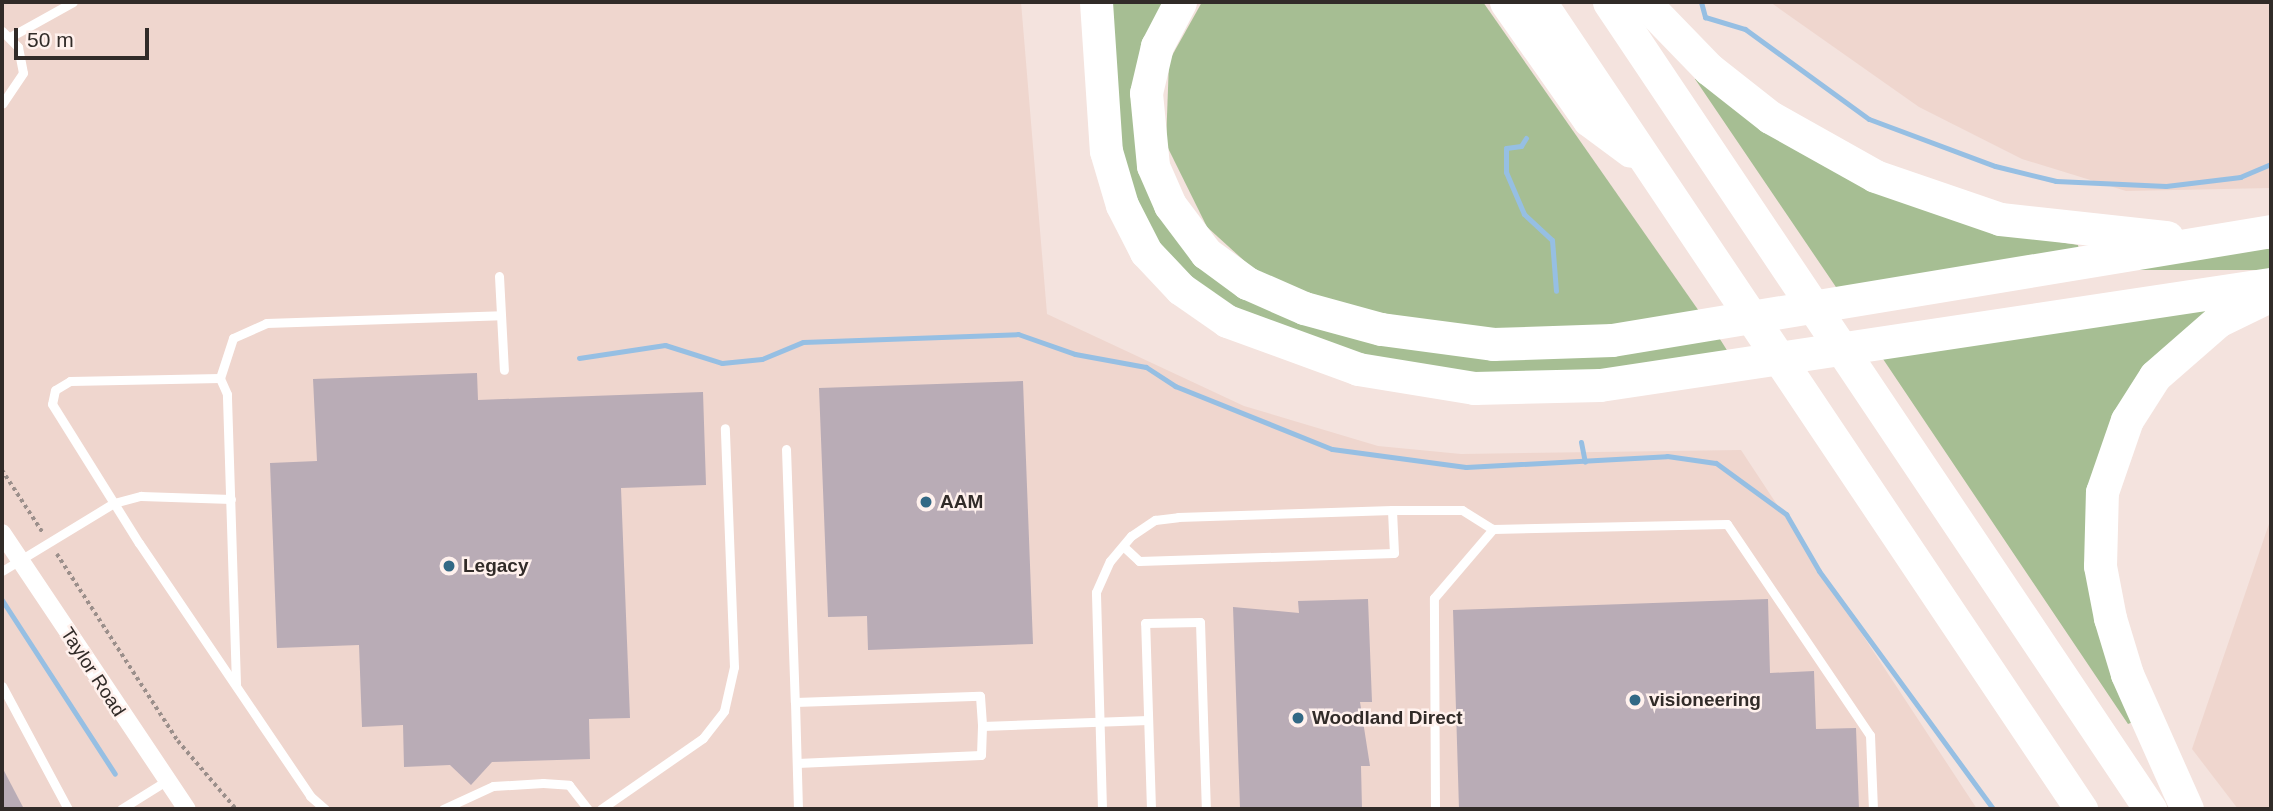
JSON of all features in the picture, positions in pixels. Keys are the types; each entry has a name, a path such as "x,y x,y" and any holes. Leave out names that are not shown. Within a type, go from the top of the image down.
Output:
{"highway":[{"path":"1096,2 1111,177 1146,252 1202,307 1322,359 1432,383 1559,388 1707,369 2271,284"},
{"path":"1180,2 1150,70 1148,141 1170,205 1225,269 1304,308 1455,342 1557,344 1681,330 2256,233"},
{"path":"1506,2 1589,120 1650,165"},
{"path":"1540,2 2081,809"},
{"path":"1609,2 2150,809"},
{"path":"1644,2 1709,69 1770,117 1838,158 1918,194 2000,219 2073,232 2256,233"},
{"path":"2187,809 2127,674 2110,618 2100,566 2102,492 2127,420 2155,376 2196,336 2271,295"}],"street":[{"name":"Taylor Road","path":"2,533 187,809"}],"lane":[{"path":"2,104 23,73 6,34 73,2"},
{"path":"499,276 504,370"},
{"path":"236,684 227,394 220,378 233,338 266,323 501,316"},
{"path":"220,378 70,381 55,390 52,404 114,503 236,684 325,809"},
{"path":"601,809 703,738 724,711 734,667 725,428"},
{"path":"786,449 798,809"},
{"path":"2,571 114,503 152,496 230,499"},
{"path":"1123,546 1139,561 1394,553 1392,510"},
{"path":"1102,809 1096,592 1123,546 1166,518 1462,510 1493,529 1727,524 1870,734 1873,809"},
{"path":"1435,809 1434,598 1493,529"},
{"path":"1151,809 1145,623 1200,622 1206,809"},
{"path":"2,686 68,809"},
{"path":"794,702 981,696 981,755 797,763"},
{"path":"982,726 1148,720"},
{"path":"121,809 166,781"},
{"path":"443,809 493,786 543,783 569,785 588,809"}],"path":[{"path":"2,470 178,741 236,809"}],"shaded area":[{"path":"2,2 1021,2 1047,314 1244,406 1378,446 1461,454 1741,450 1977,809 2,809"},
{"path":"1770,2 2271,2 2271,188 2126,191 2022,159 1919,107"},
{"path":"2271,518 2271,809 2238,809 2192,749"}],"green space":[{"path":"1106,2 1166,2 1141,55 1195,261 1488,358 1559,358 1718,336 1730,355 1543,377 1413,370 1248,321 1176,271 1127,192"},
{"path":"1202,2 1483,2 1701,314 1635,324 1471,330 1345,306 1261,276 1207,227 1166,144 1169,61"},
{"path":"1702,76 2041,239 2078,245 2080,254 1840,293 1695,79"},
{"path":"1848,249 2271,249 2271,270 1848,270"},
{"path":"2214,302 2101,454 2133,722 2128,724 1881,356"}],"building":[{"name":"Legacy","path":"477,373 478,400 703,392 706,485 621,488 630,718 589,719 590,759 492,762 471,785 450,765 404,767 403,725 362,727 359,645 277,648 270,463 317,461 313,379"},
{"name":"AAM","path":"1023,381 1033,644 868,650 867,616 828,617 819,388"},
{"name":"Woodland Direct","path":"1368,599 1372,702 1360,702 1370,766 1361,766 1362,809 1240,809 1233,607 1299,613 1298,601"},
{"name":"visioneering","path":"1768,599 1770,673 1814,671 1816,729 1856,728 1859,809 1459,809 1453,610"},
{"path":"2,767 24,809 2,809"}],"waterway":[{"path":"1701,2 1705,17 1745,29 1869,119 1995,166 2056,181 2166,186 2240,177 2271,164"},
{"path":"1526,138 1521,146 1506,148 1506,172 1524,214 1552,240 1556,291"},
{"path":"579,358 665,345 722,363 762,359 803,342 1018,334 1075,354 1146,367 1175,386 1332,449 1466,467 1667,456 1716,463 1786,514 1819,571 1993,809"},
{"path":"1581,442 1585,462"},
{"path":"2,600 115,774"}],"place":[{"name":"AAM","path":"926,502"},
{"name":"Legacy","path":"449,566"},
{"name":"visioneering","path":"1635,700"},
{"name":"Woodland Direct","path":"1298,718"}]}
